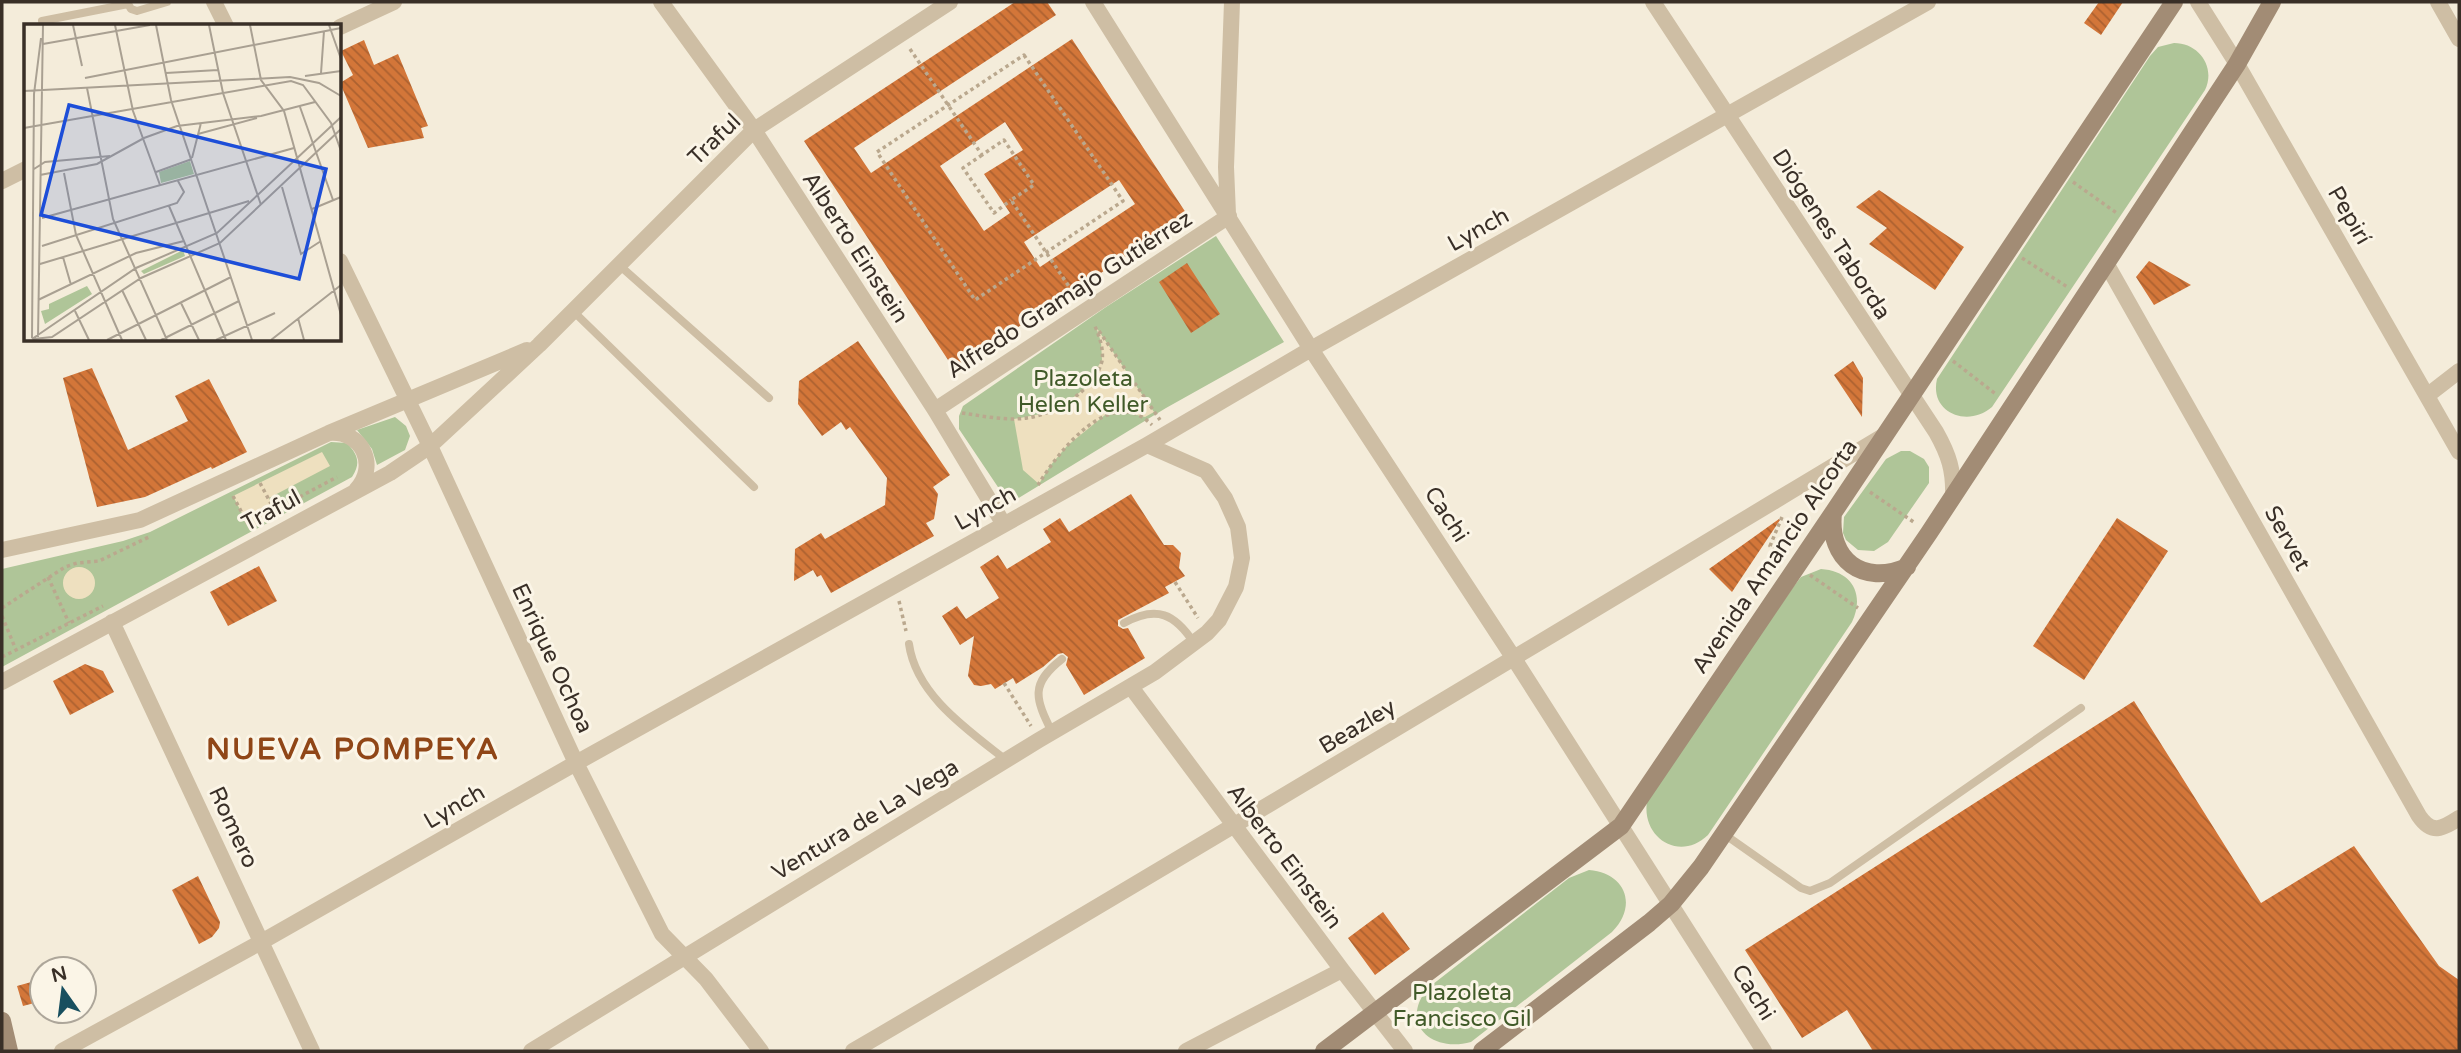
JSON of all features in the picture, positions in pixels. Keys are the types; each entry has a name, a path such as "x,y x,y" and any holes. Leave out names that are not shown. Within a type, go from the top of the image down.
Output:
{"main road":[{"name":"Avenida Amancio Alcorta","path":"1324,1051 1621,826 2174,2"},
{"path":"1482,1051 1671,904 1701,867 1953,497 2237,64 2272,2"},
{"path":"1833,513 1834,542 1841,555 1852,565 1879,574 1893,573 1906,567"},
{"path":"2,1021 9,1051"}],"street":[{"path":"214,2 225,24"},
{"path":"341,27 394,2"},
{"name":"Alberto Einstein","path":"661,2 754,130 935,410 1003,523"},
{"name":"Traful","path":"2,682 112,622 350,484 390,473 430,446 573,312 754,130 950,2"},
{"name":"Cachi","path":"1093,2 1311,349 1514,657 1764,1051"},
{"path":"1229,216 1226,167 1232,2"},
{"name":"Diógenes Taborda","path":"1653,2 1945,447 1954,473 1953,497"},
{"name":"Lynch","path":"62,1051 263,941 1003,523 1147,445 1311,349 1928,2"},
{"name":"Pepirí","path":"2198,2 2237,64 2459,452"},
{"path":"2438,2 2459,39"},
{"path":"2,181 24,170"},
{"name":"Alfredo Gramajo Gutiérrez","path":"935,410 1229,216"},
{"name":"Enrique Ochoa","path":"341,263 430,446 576,763 662,934 682,957 706,978 761,1051"},
{"name":"Servet","path":"2106,263 2419,816 2426,826 2435,829 2459,818"},
{"name":"Traful","path":"2,550 140,520 329,433 539,345"},
{"path":"2428,395 2459,371"},
{"path":"329,433 351,437 363,449 367,460 363,482 350,484"},
{"name":"Beazley","path":"853,1051 1234,827 1884,436"},
{"name":"Ventura de La Vega","path":"531,1051 1045,736 1130,687 1201,639 1219,621 1236,587 1242,558 1238,527 1225,498 1206,471 1147,445"},
{"name":"Romero","path":"112,622 312,1051"},
{"name":"Alberto Einstein","path":"1130,687 1405,1051"},
{"path":"1186,1051 1342,970"}],"lane":[{"path":"42,21 128,3 131,9 138,11 167,2"},
{"path":"619,265 769,398"},
{"path":"573,312 754,487"},
{"path":"1124,623 1142,614 1156,613 1168,616 1201,639"},
{"path":"909,644 917,672 938,701 1006,760"},
{"path":"1045,736 1038,686 1046,671 1062,659"},
{"path":"1724,834 1801,888 1810,891 1830,883 2081,708"}],"path":[{"path":"901,36 982,155"},
{"path":"1024,55 1123,201 1046,253 975,300 877,152 1024,55"},
{"path":"1004,140 1034,185 1012,200 994,213 963,169 1004,140"},
{"path":"2060,172 2132,223"},
{"path":"1012,200 1165,434"},
{"path":"2009,249 2084,298"},
{"path":"935,410 1008,419 1027,418 1060,408 1084,388 1098,369 1102,360 1096,327"},
{"path":"1940,352 2011,405"},
{"path":"1021,514 1054,461 1087,427 1105,415 1121,411 1135,413 1145,417 1165,434"},
{"path":"268,519 337,477"},
{"path":"1854,481 1929,533"},
{"path":"251,487 261,483 276,512"},
{"path":"276,512 350,484"},
{"path":"242,492 233,496 244,518 250,529 259,524"},
{"path":"2,608 59,570 77,563 99,562 160,532"},
{"path":"59,570 65,575"},
{"path":"48,577 69,623"},
{"path":"901,581 898,600 909,644"},
{"path":"1175,582 1201,639"},
{"path":"2,657 105,604"},
{"path":"2,616 16,650"},
{"path":"1004,683 1045,736"}],"green space":[{"path":"2174,43 2191,47 2203,58 2208,73 2205,90 1992,407 1972,416 1952,414 1939,401 1937,379 2150,56 2158,47"},
{"name":"Plazoleta Helen Keller","path":"1216,236 1284,342 1166,408 1017,499 1006,499 959,429 959,416 963,406 1106,307"},
{"path":"395,417 406,426 410,436 405,450 377,465 372,449 357,430"},
{"path":"331,442 347,443 354,451 357,463 352,477 2,667 2,569 123,541 150,532"},
{"path":"1901,451 1910,451 1924,459 1929,467 1929,483 1888,542 1874,551 1858,550 1846,540 1843,533 1844,517 1886,459"},
{"path":"1821,569 1841,574 1853,586 1857,602 1852,622 1708,835 1685,847 1673,846 1663,841 1649,823 1646,811 1648,797 1794,586 1801,577"},
{"name":"Plazoleta Francisco Gil","path":"1589,870 1612,877 1624,892 1625,912 1612,932 1471,1042 1443,1043 1424,1032 1418,1023 1417,1013 1428,988 1569,878"}],"shaded area":[{"path":"1096,327 1154,412 1145,417 1121,411 1105,415 1067,446 1039,484 1023,470 1014,419 1060,408 1084,389 1102,360 1101,342"},
{"path":"322,452 330,466 269,498 278,515 250,529 233,496"},
{"path":"79,567 90,572 95,583 90,594 79,599 68,594 63,583 68,572"}],"building":[{"path":"1015,2 1047,2 1056,15 854,148 871,173 1072,39 1188,216 954,369 804,141","holes":["1005,122 1023,150 984,174 1010,213 984,231 940,166","1119,180 1135,204 1040,267 1024,242"]},
{"path":"2099,2 2123,2 2101,35 2084,23"},
{"path":"364,40 374,65 398,54 428,126 421,128 424,138 368,148 341,85 341,82 353,75 341,51"},
{"path":"1879,190 1964,247 1935,290 1869,244 1887,228 1856,207"},
{"path":"2149,261 2191,285 2154,305 2136,277"},
{"path":"1187,263 1220,314 1191,333 1159,282"},
{"path":"858,341 950,475 933,487 938,494 934,519 926,523 934,536 831,593 821,575 817,577 813,570 794,581 795,549 821,533 825,539 885,505 887,478 850,427 846,430 841,422 822,436 798,404 799,381"},
{"path":"1853,361 1863,378 1862,417 1834,375"},
{"path":"92,368 128,450 188,421 175,396 209,379 247,452 145,497 97,507 63,378"},
{"path":"1131,494 1164,545 1173,545 1181,553 1179,568 1185,576 1165,587 1169,593 1118,620 1118,626 1128,628 1145,658 1084,695 1066,665 1068,657 1063,653 1016,684 1013,678 995,689 991,684 974,685 968,676 974,636 960,645 942,616 957,606 966,619 999,598 980,567 998,555 1007,569 1051,542 1043,529 1060,518 1069,532"},
{"path":"2117,518 2168,551 2084,680 2033,646"},
{"path":"1780,520 1732,592 1709,569"},
{"path":"259,566 277,601 228,626 210,592"},
{"path":"85,664 103,671 114,692 70,715 53,681"},
{"path":"2134,701 2261,903 2354,846 2439,966 2459,980 2459,1051 1873,1051 1847,1010 1802,1038 1745,950"},
{"path":"198,876 220,922 212,937 199,944 172,890"},
{"path":"1383,912 1410,949 1375,975 1348,938"},
{"path":"28,983 28,1005 23,1006 17,986"}],"district":[{"name":"NUEVA POMPEYA","path":"353,749"}]}
